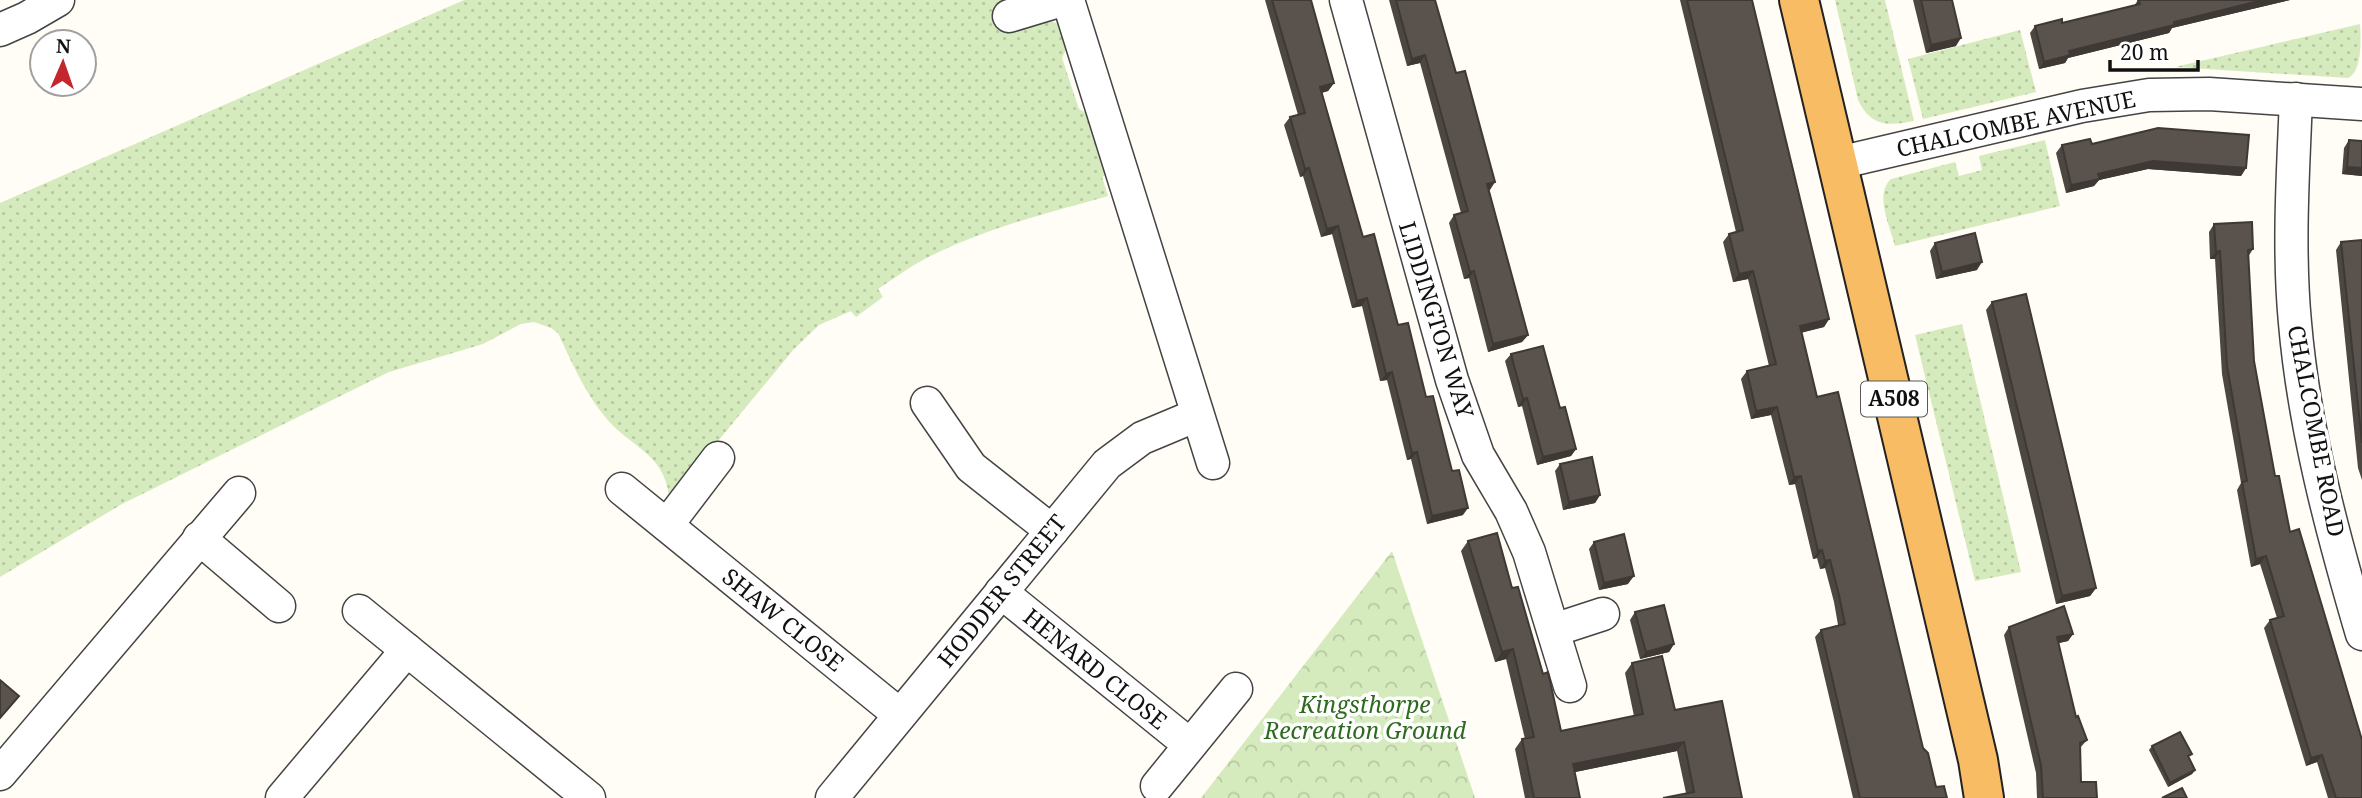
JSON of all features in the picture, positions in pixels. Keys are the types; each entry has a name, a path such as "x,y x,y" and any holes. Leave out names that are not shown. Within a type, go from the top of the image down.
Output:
{"highway":[{"name":"A508","path":"1799,0 1978,761 1984,798"}],"street":[{"path":"0,30 58,0"},
{"path":"1009,16 1062,0"},
{"path":"1068,0 1213,463"},
{"name":"LIDDINGTON WAY","path":"1346,0 1431,311 1462,409 1478,455 1520,531 1570,686"},
{"name":"CHALCOMBE AVENUE","path":"1838,163 2117,99 2149,95 2209,94 2362,104"},
{"name":"CHALCOMBE ROAD","path":"2296,99 2292,276 2301,376 2324,495 2362,634"},
{"path":"927,403 971,467 1052,531"},
{"name":"HODDER STREET","path":"832,798 1099,473 1123,451 1162,428 1197,415"},
{"path":"667,525 718,458"},
{"name":"SHAW CLOSE","path":"622,489 900,715"},
{"path":"0,774 239,493"},
{"path":"199,538 279,606"},
{"name":"HENARD CLOSE","path":"1001,592 1190,745"},
{"path":"359,611 589,798"},
{"path":"1554,630 1604,614"},
{"path":"282,798 407,650"},
{"name":"HENARD CLOSE","path":"1157,786 1236,689"}],"green space":[{"path":"464,0 1024,0 1048,20 1059,24 1067,47 1062,58 1079,109 1092,116 1109,174 1102,177 1108,196 1012,224 941,251 878,289 883,297 856,317 851,311 819,325 794,349 680,487 669,496 666,481 653,460 615,428 592,398 558,333 534,322 521,324 483,344 389,372 122,504 0,577 0,203"},
{"path":"1835,0 1885,0 1914,121 1888,124 1875,120 1863,109 1858,100"},
{"path":"2360,24 2358,63 2348,78 2175,67"},
{"path":"2020,30 2036,92 1923,119 1908,59"},
{"path":"2045,140 2060,206 1895,246 1883,202 1886,186 1891,179 1955,162 1959,176 1982,170 1979,156"},
{"path":"1962,324 2021,572 1975,581 1915,335"},
{"name":"Kingsthorpe Recreation Ground","path":"1392,551 1475,798 1201,798"}],"building":[{"path":"1272,0 1311,0 1334,83 1320,87 1363,237 1374,234 1398,325 1408,323 1426,397 1433,396 1452,471 1459,470 1468,508 1432,516 1417,452 1412,453 1392,372 1386,374 1367,298 1357,301 1338,226 1327,229 1309,168 1305,169 1290,117 1305,113"},
{"path":"1396,0 1435,0 1456,73 1465,71 1495,182 1487,184 1528,335 1493,344 1474,271 1470,272 1454,215 1468,211 1425,55 1412,59"},
{"path":"1687,0 1752,0 1829,319 1800,326 1817,397 1838,392 1923,748 1928,753 1936,787 1944,786 1947,798 1860,798 1821,630 1845,624 1839,595 1830,560 1825,561 1822,550 1818,551 1801,476 1794,477 1777,407 1756,411 1747,371 1776,364 1753,271 1739,274 1729,234 1743,230"},
{"path":"1921,0 1952,0 1961,38 1931,45"},
{"path":"2138,0 2263,0 2069,51 2070,55 2044,62 2035,26 2062,19 2062,23 2140,4"},
{"path":"2158,128 2249,135 2246,168 2153,161 2098,174 2100,179 2071,185 2062,145 2090,139 2092,144"},
{"path":"2349,140 2362,141 2362,168 2347,167"},
{"path":"2252,222 2253,249 2248,250 2254,361 2275,476 2279,476 2290,532 2299,529 2362,740 2362,798 2336,798 2322,755 2311,758 2270,620 2284,616 2266,556 2256,559 2242,482 2247,481 2227,366 2220,251 2216,252 2214,224"},
{"path":"1975,233 1982,262 1942,272 1935,243"},
{"path":"2362,240 2362,443 2341,242"},
{"path":"2026,294 2096,588 2062,596 1992,302"},
{"path":"1543,346 1560,408 1565,407 1576,449 1543,457 1527,398 1523,399 1511,354"},
{"path":"1592,457 1600,495 1569,502 1560,464"},
{"path":"1497,533 1512,588 1518,587 1543,674 1548,672 1561,731 1643,714 1632,663 1662,656 1675,710 1722,701 1742,798 1663,798 1694,792 1684,742 1573,764 1580,798 1534,798 1522,739 1534,737 1513,649 1502,652 1468,541"},
{"path":"1624,534 1634,576 1604,583 1594,542"},
{"path":"1664,605 1674,644 1646,652 1635,612"},
{"path":"2064,606 2073,634 2057,637 2076,717 2078,716 2087,740 2080,743 2081,782 2096,782 2097,798 2043,798 2041,765 2009,627"},
{"path":"0,680 19,696 0,718"},
{"path":"2180,732 2192,754 2188,756 2195,770 2170,783 2152,746"},
{"path":"2182,788 2187,798 2162,798"}]}
